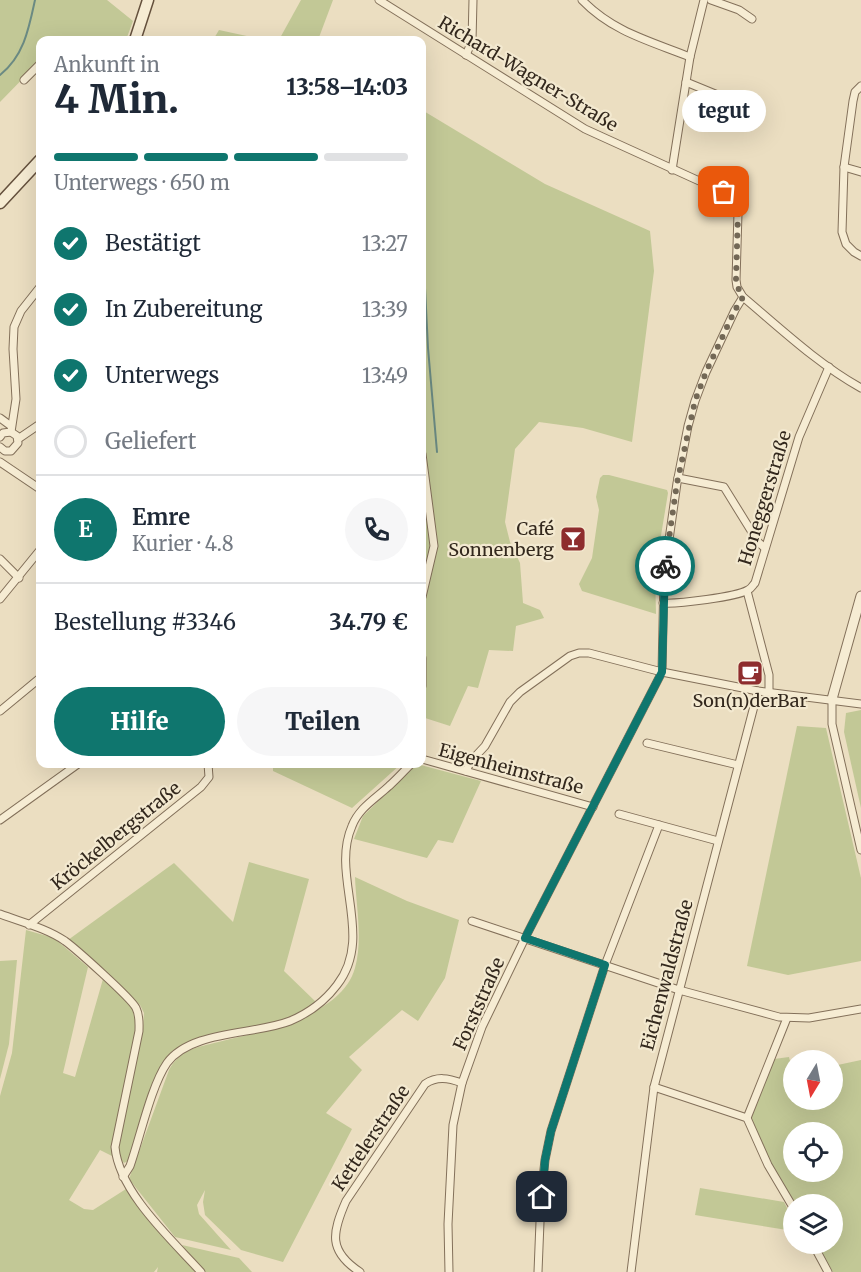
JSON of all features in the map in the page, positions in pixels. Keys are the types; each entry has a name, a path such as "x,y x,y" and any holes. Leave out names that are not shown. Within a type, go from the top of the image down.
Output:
{"main road":[{"path":"136,36 148,0"},
{"path":"0,202 36,164"}],"street":[{"name":"Richard-Wagner-Straße","path":"379,0 585,129 724,192 735,204 738,213 736,279 743,297"},
{"path":"466,55 472,41 474,0"},
{"path":"582,0 597,16 615,27 690,57"},
{"path":"672,170 690,57 704,0"},
{"path":"711,0 739,10 752,19"},
{"path":"24,80 36,68"},
{"path":"686,82 725,98 735,107"},
{"path":"861,86 855,92 853,101 844,167 843,239 854,252 861,256"},
{"path":"844,167 861,171"},
{"path":"0,437 11,429 16,399 14,327 21,311 36,292"},
{"path":"662,672 664,575 678,477 695,401 735,310 743,297 829,368 861,388"},
{"name":"Honeggerstraße","path":"663,603 685,602 747,591 755,583 799,437 829,368"},
{"path":"0,418 18,439"},
{"path":"36,427 18,439 14,449 2,449 0,461 36,486"},
{"path":"678,477 724,487 758,542 765,548"},
{"path":"426,485 434,546 426,580"},
{"path":"0,599 36,555"},
{"path":"0,559 19,578"},
{"path":"747,591 769,675 769,692"},
{"path":"861,597 832,699 834,733 861,850"},
{"path":"466,771 510,702 520,692 570,656 579,653 589,653 662,672 758,691 861,704"},
{"name":"Forststraße","path":"449,1272 448,1224 453,1125 462,1083 482,1027 525,938 662,672"},
{"path":"0,711 36,681"},
{"name":"Eichenwaldstraße","path":"631,1272 654,1087 758,691"},
{"path":"647,743 738,765"},
{"name":"Eigenheimstraße","path":"426,760 593,807"},
{"path":"0,820 72,768"},
{"name":"Kröckelbergstraße","path":"29,925 201,787 209,777 208,768"},
{"path":"123,1177 130,1166 158,1084 168,1062 187,1046 289,1021 318,1005 336,987 348,970 353,942 346,855 351,827 362,809 407,768"},
{"path":"619,814 718,841"},
{"path":"538,1272 542,1188 551,1131 605,965 658,825"},
{"path":"0,914 65,942 136,1008 139,1031 115,1147 116,1157 126,1184 201,1272"},
{"path":"472,921 679,990 787,1018 809,1018 861,1009"},
{"path":"785,1194 768,1165 747,1118 787,1018"},
{"name":"Kettelerstraße","path":"360,1272 345,1261 335,1242 338,1221 346,1201 425,1084 441,1078 462,1083"},
{"path":"654,1087 747,1118"},
{"path":"818,1254 828,1272"}],"green space":[{"path":"0,0 107,0 133,21 127,36 36,36 36,65 0,102"},
{"path":"301,0 333,0 320,36 281,36"},
{"path":"219,30 247,36 215,36"},
{"path":"426,112 545,184 650,231 654,271 632,442 583,428 539,422 515,449 505,522 510,542 520,563 523,603 540,610 544,618 516,626 513,651 489,650 478,688 468,686 450,726 426,718"},
{"path":"603,475 667,490 655,572 656,614 582,591 579,584 592,558 599,510 596,497 600,478"},
{"path":"861,710 861,808 844,732 846,713"},
{"path":"797,726 826,728 861,878 861,961 788,975 747,966"},
{"path":"426,766 481,781 453,843 438,840 427,858 354,839 363,816 413,768"},
{"path":"273,768 397,768 352,808 273,771"},
{"path":"249,862 309,879 284,971 317,1003 289,1019 185,1045 166,1061 130,1160 124,1163 118,1156 118,1144 143,1029 144,1013 140,1005 68,940 174,863 233,922"},
{"path":"355,877 407,901 459,920 445,978 418,1021 402,1010 349,1057 362,1070 326,1113 352,1129 283,1262 241,1250 205,1215 203,1202 205,1190 197,1205 199,1214 231,1250 175,1237 129,1179 169,1070 178,1058 188,1051 274,1028 316,1011 347,985 355,968 359,946"},
{"path":"26,930 54,938 88,967 63,1073 75,1077 103,979 135,1009 137,1030 112,1156 100,1150 69,1200 84,1209 93,1210 126,1189 198,1272 157,1272 158,1267 154,1272 0,1272 0,1096 12,1053"},
{"path":"17,960 9,1044 0,1079 0,961"},
{"path":"783,1058 783,1110 843,1110 843,1064 861,1060 861,1272 833,1272 822,1254 843,1254 843,1194 788,1194 769,1163 750,1117 774,1059"},
{"path":"700,1188 783,1202 783,1229 695,1215"},
{"path":"182,1245 239,1258 252,1272 204,1272"}],"waterway":[{"path":"0,75 20,50 28,31 35,0"},
{"path":"426,308 437,452"}],"way so far":[{"path":"665,566 677,483 695,401 706,372 743,297 739,292 736,279 738,213 735,204 724,192"}],"place":[{"name":"tegut","path":"724,192"},
{"name":"Café Sonnenberg","path":"573,539"},
{"name":"Son(n)derBar","path":"750,673"}],"route":[{"path":"542,1197 545,1160 551,1131 605,965 525,938 662,672 665,566"}]}
